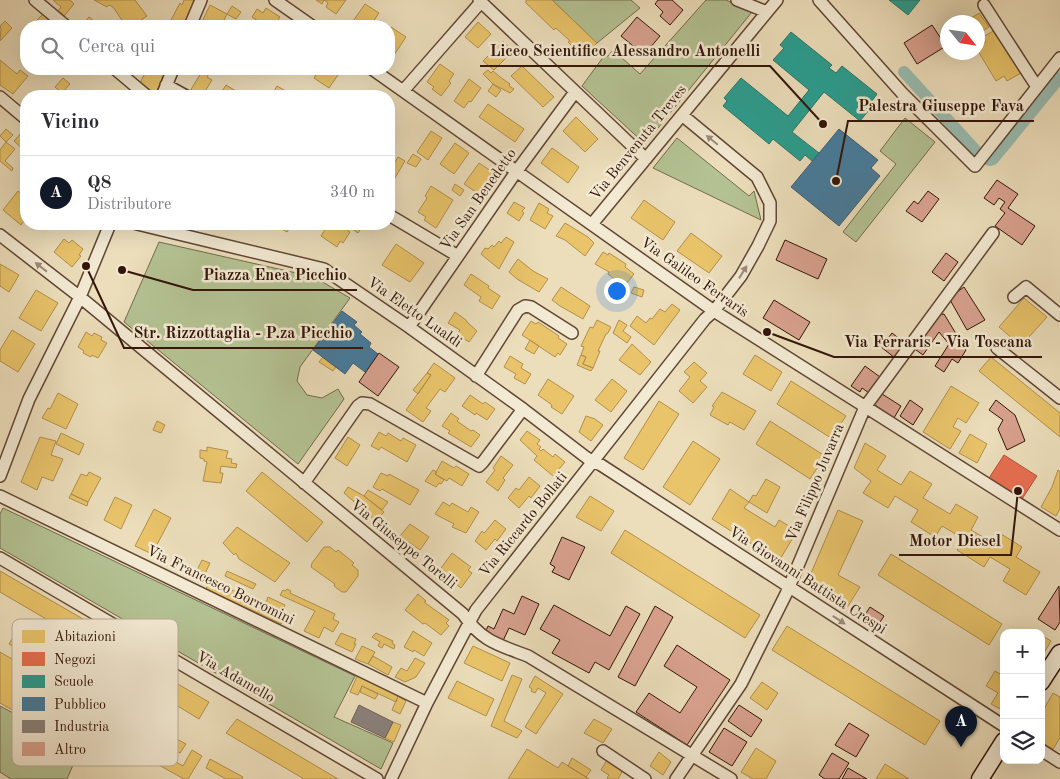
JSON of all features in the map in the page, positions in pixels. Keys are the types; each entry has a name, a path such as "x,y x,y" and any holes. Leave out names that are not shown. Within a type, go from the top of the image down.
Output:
{"main road":[{"path":"1045,676 1060,653"},
{"path":"980,779 1000,748"}],"street":[{"path":"35,0 59,20"},
{"path":"193,20 201,0"},
{"path":"275,0 303,20"},
{"path":"737,0 767,12"},
{"name":"Via Benvenuta Treves","path":"592,224 777,0"},
{"path":"819,0 902,94 975,166 1060,58"},
{"path":"403,91 480,1 646,159"},
{"path":"984,5 1037,87"},
{"path":"122,75 141,90"},
{"path":"164,90 170,75"},
{"name":"Via Galileo Ferraris","path":"380,75 714,311 1060,530"},
{"path":"166,85 175,90"},
{"name":"Via San Benedetto","path":"409,327 516,172 575,92"},
{"path":"0,97 20,114"},
{"name":"Via Riccardo Bollati","path":"391,779 427,702 476,610 741,276 770,222 770,203 757,177 682,115"},
{"path":"395,219 458,256"},
{"path":"0,476 28,399 80,297 108,230"},
{"name":"Via Eletto Lualdi","path":"161,230 324,269 409,327 594,462"},
{"name":"Via Filippo Juvarra","path":"676,779 741,684 788,586 865,407 993,233"},
{"name":"Via Giuseppe Torelli","path":"0,235 80,297 463,614 480,635 528,656 731,779"},
{"path":"1014,297 1026,287 1060,315"},
{"path":"476,376 518,310 525,306 531,307 572,334"},
{"path":"997,348 1060,398"},
{"path":"304,483 362,402 370,404 479,466 523,409"},
{"name":"Via Giovanni Battista Crespi","path":"594,462 1000,723"},
{"name":"Via Francesco Borromini","path":"0,496 427,702"},
{"name":"Via Adamello","path":"0,558 104,619"},
{"name":"Via Adamello","path":"178,662 377,779"},
{"path":"603,751 645,779"},
{"path":"1045,753 1060,762"}],"green space":[{"path":"552,0 631,0 640,8 597,43"},
{"path":"706,0 726,0 752,12 645,144 582,86 604,56 608,56 613,50 640,74"},
{"path":"905,118 935,142 856,242 843,232 896,164 880,151"},
{"path":"677,138 749,196 754,191 761,220 653,168"},
{"path":"159,242 314,277 350,298 300,367 297,381 307,395 322,398 338,389 344,399 298,464 124,322"},
{"path":"3,508 355,676 334,717 393,743 381,769 178,651 178,619 122,619 0,548 0,514"},
{"path":"0,706 12,712 12,766 73,766 67,779 11,779 0,772"}],"building: Abitazioni":[{"path":"53,0 70,0 74,4 64,16 58,11 61,7"},
{"path":"94,0 135,0 147,16 141,20 122,20 113,7 109,5 107,7"},
{"path":"184,0 195,0 187,20 171,20 180,3 182,5"},
{"path":"316,0 324,0 322,4"},
{"path":"324,0 346,0 336,14 326,7 328,3"},
{"path":"526,0 552,0 597,43 583,57 568,42 570,41 556,28 554,30 526,3"},
{"path":"365,4 379,13 374,20 354,20"},
{"path":"210,5 227,14 224,20 203,20"},
{"path":"232,6 241,12 236,19 227,14"},
{"path":"266,8 280,17 278,20 256,20 252,17 257,9 263,13"},
{"path":"43,14 49,19 48,20 37,20"},
{"path":"5,21 12,28 0,41 0,26"},
{"path":"985,21 989,27 985,30"},
{"path":"478,22 491,34 478,48 465,37"},
{"path":"395,30 406,37 395,54"},
{"path":"995,30 1021,73 1007,81 1004,76 996,81 983,60 985,60 985,36"},
{"path":"503,41 513,51 494,70 483,61"},
{"path":"0,60 17,74 20,70 20,75 28,76 13,94 0,85"},
{"path":"440,64 454,74 449,81 451,83 441,96 427,82"},
{"path":"522,66 554,97 543,107 511,76"},
{"path":"488,70 491,73 493,71 514,89 510,93 493,84 483,74"},
{"path":"144,75 164,75 158,90 145,90 139,85"},
{"path":"200,75 208,75 207,77 212,80 206,90 191,90"},
{"path":"316,75 338,75 329,88 314,78"},
{"path":"63,78 70,84 65,90 58,90 55,87"},
{"path":"469,79 481,88 464,108 454,101"},
{"path":"493,84 501,90 496,97 488,91"},
{"path":"226,85 234,90 223,90"},
{"path":"277,86 284,90 275,90"},
{"path":"488,104 524,129 515,142 479,117"},
{"path":"576,117 598,139 585,152 563,131"},
{"path":"6,129 13,135 6,142 0,136"},
{"path":"431,131 442,138 428,160 417,152"},
{"path":"20,134 20,146 14,141"},
{"path":"6,142 15,149 5,161 13,168 12,171 0,161 0,150"},
{"path":"455,143 469,153 454,174 440,164"},
{"path":"552,148 579,167 568,183 541,163"},
{"path":"413,154 421,159 416,167 407,163"},
{"path":"398,157 405,161 395,178 395,162"},
{"path":"479,163 494,173 479,194 464,184"},
{"path":"455,184 464,190 460,196 452,190"},
{"path":"431,186 453,200 436,228 424,220 426,217 418,212 427,198 425,196"},
{"path":"18,191 20,193 20,224 3,210"},
{"path":"644,200 675,222 663,240 631,218"},
{"path":"514,202 525,208 519,221 507,213"},
{"path":"539,203 549,209 547,213 553,216 545,229 530,220"},
{"path":"565,223 588,237 594,243 585,256 565,240 556,236"},
{"path":"325,230 347,230 350,232 343,243 340,241 337,247 321,236"},
{"path":"691,233 722,256 709,273 677,251"},
{"path":"506,237 514,242 499,269 481,254 485,248 488,249 492,245 494,247"},
{"path":"64,239 69,243 72,240 83,249 79,255 81,256 72,267 54,252"},
{"path":"396,244 424,263 410,282 382,265"},
{"path":"603,252 608,255 609,253 626,264 625,267 634,274 624,287 608,274 609,272 595,264"},
{"path":"518,259 533,271 548,279 539,292 509,272"},
{"path":"0,264 19,275 9,292 0,286"},
{"path":"471,274 500,296 492,309 479,301 481,297 464,285"},
{"path":"561,287 590,306 583,319 552,300"},
{"path":"634,287 644,290 642,297 631,293"},
{"path":"36,290 58,303 41,331 19,318"},
{"path":"1024,298 1047,317 1021,346 999,327"},
{"path":"672,304 680,310 654,345 630,326 637,316 646,323 660,309 665,312"},
{"path":"455,312 477,331 469,342 457,334 460,330 448,323"},
{"path":"597,320 611,327 598,351 600,351 593,368 583,364 586,357 581,355 584,347 581,346 590,327 593,328"},
{"path":"619,320 627,325 623,331 631,337 627,343 613,333"},
{"path":"531,321 536,324 538,322 559,336 558,338 567,344 560,355 558,353 555,357 522,335"},
{"path":"12,330 35,344 18,372 0,361 0,350"},
{"path":"86,332 92,336 94,333 102,337 101,340 107,343 98,358 83,353 84,351 78,347"},
{"path":"530,340 539,346 534,354 525,349"},
{"path":"632,344 651,362 640,375 619,360"},
{"path":"581,355 586,357 583,364 593,368 591,371 577,365"},
{"path":"755,355 782,372 771,391 743,374"},
{"path":"510,356 523,364 521,368 531,374 525,384 514,378 516,374 504,367"},
{"path":"323,357 336,367 333,371 319,362"},
{"path":"991,357 1060,413 1060,437 979,371"},
{"path":"694,362 707,373 700,381 707,387 693,403 679,391 690,377 684,372"},
{"path":"434,363 455,378 445,392 440,389 426,408 431,411 423,422 406,410 431,375 427,373"},
{"path":"427,373 431,375 418,394 413,390"},
{"path":"548,379 574,396 562,414 538,395"},
{"path":"612,379 627,391 611,412 595,400"},
{"path":"791,381 846,416 831,438 777,404"},
{"path":"951,386 979,403 966,423 958,418 953,427 961,431 950,449 923,432"},
{"path":"722,392 756,411 744,430 730,422 728,425 710,415 714,407 712,406"},
{"path":"58,393 78,404 66,429 42,418 48,408 50,409"},
{"path":"470,395 483,404 485,402 495,409 487,420 476,413 475,415 462,406"},
{"path":"659,401 679,414 643,470 624,458"},
{"path":"451,413 459,419 457,421 480,435 471,447 448,433 450,431 442,426"},
{"path":"586,416 595,419 603,425 591,441 579,432"},
{"path":"157,421 165,425 161,433 153,430"},
{"path":"770,421 825,456 810,479 756,444"},
{"path":"527,431 540,440 537,444 541,447 539,449 541,451 543,449 553,457 555,454 565,462 553,476 534,460 537,456 520,440"},
{"path":"379,432 386,436 388,433 401,441 403,438 416,445 407,462 381,447 379,450 371,446"},
{"path":"61,433 84,444 79,455 56,444"},
{"path":"970,434 987,444 977,463 959,453"},
{"path":"40,437 56,441 51,455 63,459 53,481 42,477 37,490 21,482"},
{"path":"348,437 360,445 347,466 335,458"},
{"path":"693,441 720,459 690,505 663,487"},
{"path":"865,443 886,456 877,470 901,485 910,471 932,484 923,498 950,514 956,504 978,517 971,530 995,544 1001,534 1022,547 1016,557 1040,572 1026,595 1003,581 1010,569 990,557 984,567 957,550 964,539 942,526 935,537 911,522 918,510 895,496 888,508 863,493 871,481 854,468"},
{"path":"207,447 228,451 226,458 232,459 231,463 237,464 236,468 221,466 220,473 223,473 221,483 203,481 207,462 200,458 200,450 207,451"},
{"path":"501,456 513,465 503,478 505,480 498,491 486,482 495,470 493,468"},
{"path":"442,461 454,468 456,466 469,474 462,486 449,478 447,481 435,474"},
{"path":"433,470 437,472 435,474 444,480 436,487 425,481"},
{"path":"1058,470 1060,471 1060,509 1056,516 1041,507 1052,487"},
{"path":"89,472 101,478 88,502 71,494 81,474 87,476"},
{"path":"262,472 323,522 307,542 246,491"},
{"path":"381,473 388,476 389,474 419,490 410,505 382,489 380,491 373,487"},
{"path":"529,477 540,486 531,498 529,496 519,508 508,498 516,488 519,490"},
{"path":"766,479 780,487 767,513 749,502 753,495 756,496"},
{"path":"348,487 364,496 384,512 376,521 344,493"},
{"path":"730,489 749,502 744,508 775,527 779,520 797,531 779,561 712,519"},
{"path":"368,490 388,502 382,510 364,496"},
{"path":"71,494 88,502 87,506 69,498"},
{"path":"590,496 614,511 601,531 576,517"},
{"path":"115,497 132,505 121,529 104,520"},
{"path":"443,502 450,506 452,503 468,512 471,507 479,512 466,533 452,527 454,524 435,514"},
{"path":"154,509 171,518 152,554 135,546"},
{"path":"838,510 863,521 838,575 860,587 846,609 806,585"},
{"path":"495,520 506,529 497,541 495,539 486,550 475,541 482,531 484,533"},
{"path":"410,524 429,537 420,550 400,536"},
{"path":"237,527 290,563 275,582 239,559 236,553 234,555 223,543"},
{"path":"625,530 760,615 745,638 611,553"},
{"path":"324,547 330,547 336,552 338,550 354,563 352,565 358,570 358,576 346,592 342,592 334,586 335,584 311,567"},
{"path":"452,553 471,567 468,570 472,573 461,588 439,571"},
{"path":"891,554 1002,624 989,645 878,575"},
{"path":"202,560 210,563 203,578 195,574"},
{"path":"0,571 83,619 46,619 0,592"},
{"path":"227,571 256,584 253,589 225,576"},
{"path":"210,580 265,605 268,597 285,605 281,613 286,615 281,624 206,589"},
{"path":"283,590 291,591 290,593 335,614 333,619 339,622 333,632 324,627 319,638 304,631 315,611 280,595"},
{"path":"418,594 426,601 424,602 449,620 446,623 449,626 441,635 405,610"},
{"path":"787,626 940,721 925,745 772,650"},
{"path":"413,631 432,643 424,656 404,647"},
{"path":"341,633 356,639 352,652 335,644"},
{"path":"376,633 393,641 394,649 384,644 382,648 378,646 380,642 372,637"},
{"path":"1045,637 1051,641 1045,651"},
{"path":"362,646 375,652 368,664 355,659"},
{"path":"473,646 510,663 502,681 464,663"},
{"path":"0,652 12,659 12,710 0,703"},
{"path":"373,656 392,667 388,675 368,664"},
{"path":"415,658 425,663 416,677 405,682 395,677 401,668 407,671"},
{"path":"995,671 1000,674 1000,709 991,704 998,693 986,686"},
{"path":"358,674 399,693 396,702 362,686 358,695 350,692"},
{"path":"512,675 522,679 504,721 522,731 517,738 491,726"},
{"path":"535,676 563,694 536,734 525,727 546,693 538,688 535,693 531,691 532,689 529,687"},
{"path":"457,681 494,699 486,716 448,698"},
{"path":"762,682 778,693 767,710 750,698"},
{"path":"178,684 209,702 199,719 178,706"},
{"path":"362,686 378,694 375,699 360,692"},
{"path":"1053,693 1060,697 1060,738 1053,749 1045,744 1045,707"},
{"path":"398,696 406,701 400,714 392,710"},
{"path":"237,719 338,779 304,779 226,733"},
{"path":"594,719 612,729 603,743 584,733"},
{"path":"393,722 401,725 394,742 385,738"},
{"path":"178,740 186,744 180,753 178,752"},
{"path":"756,748 776,761 766,779 753,779 741,772"},
{"path":"527,749 558,768 562,762 589,779 508,779"},
{"path":"192,750 202,756 188,779 184,779 161,766 178,766 178,763 183,766"},
{"path":"659,752 671,762 663,775 650,766"},
{"path":"572,758 591,770 586,777 568,766"},
{"path":"210,759 243,777 242,779 226,779 206,768"},
{"path":"607,760 623,770 618,779 608,779 609,775 601,770"},
{"path":"885,764 909,779 876,779"}],"building: Negozi":[{"path":"1004,455 1037,476 1022,499 989,478"}],"building: Scuole":[{"path":"889,0 920,0 908,15"},
{"path":"791,32 832,65 829,68 836,73 842,66 877,94 867,108 869,110 860,121 824,92 792,132 819,153 812,161 805,155 800,161 773,139 769,144 723,106 727,101 724,98 741,78 788,116 809,90 773,60 784,48 780,45"}],"building: Pubblico":[{"path":"839,129 878,160 871,168 880,176 839,226 791,187"},
{"path":"342,311 357,322 354,325 362,332 360,334 371,343 369,347 378,354 365,372 353,363 345,374 313,350"}],"building: Industria":[{"path":"359,705 393,722 385,738 351,722"}],"building: Altro":[{"path":"658,0 672,0 683,10 670,25 660,16 663,12 655,4"},
{"path":"637,17 660,36 644,55 621,36"},
{"path":"932,25 940,37 940,50 917,64 904,43"},
{"path":"997,180 1018,194 1008,208 1035,226 1022,245 995,226 1005,213 1000,209 1005,202 999,198 994,205 984,198"},
{"path":"928,191 939,199 922,222 906,211 914,201 918,204"},
{"path":"785,240 827,259 818,279 776,260"},
{"path":"946,253 958,262 944,281 932,272"},
{"path":"964,287 985,320 967,330 949,298"},
{"path":"774,300 810,322 799,340 763,318"},
{"path":"944,314 966,350 958,363 952,359 944,372 935,366 949,344 939,332 923,355 912,347 936,315"},
{"path":"892,333 905,343 895,358 881,347"},
{"path":"379,353 399,367 378,396 359,382"},
{"path":"865,366 880,377 869,393 862,388 860,392 851,386"},
{"path":"879,392 901,406 894,418 872,403"},
{"path":"910,400 923,409 913,425 900,416"},
{"path":"996,400 1015,415 1025,441 1007,450 998,429 1003,420 989,410"},
{"path":"562,537 585,547 569,580 552,572 555,567 550,564"},
{"path":"1059,586 1060,622 1055,630 1038,619"},
{"path":"522,596 539,604 525,635 509,628 502,643 484,635 488,626 494,629 503,609 514,614"},
{"path":"554,605 610,636 626,606 640,614 609,670 595,662 589,673 552,653 560,640 540,629"},
{"path":"655,606 673,617 635,686 618,677"},
{"path":"870,607 884,616 875,630 861,621"},
{"path":"677,645 730,680 687,745 636,712 649,693 680,713 697,687 664,666"},
{"path":"739,705 762,720 751,737 728,721"},
{"path":"849,723 869,735 856,757 835,745"},
{"path":"724,728 747,742 732,766 709,752"},
{"path":"832,753 849,763 839,779 825,779 819,775"},
{"path":"848,768 867,779 842,779"}],"waterway":[{"path":"904,72 977,152"},
{"path":"984,158 993,159 1060,77"}],"place":[{"name":"Liceo Scientifico Alessandro Antonelli","path":"823,124"},
{"name":"Palestra Giuseppe Fava","path":"836,181"},
{"name":"Str. Rizzottaglia - P.za Picchio","path":"86,266"},
{"name":"Piazza Enea Picchio","path":"122,270"},
{"name":"Via Ferraris - Via Toscana","path":"767,332"},
{"name":"Motor Diesel","path":"1018,491"},
{"name":"Q8","path":"961,747"}]}
